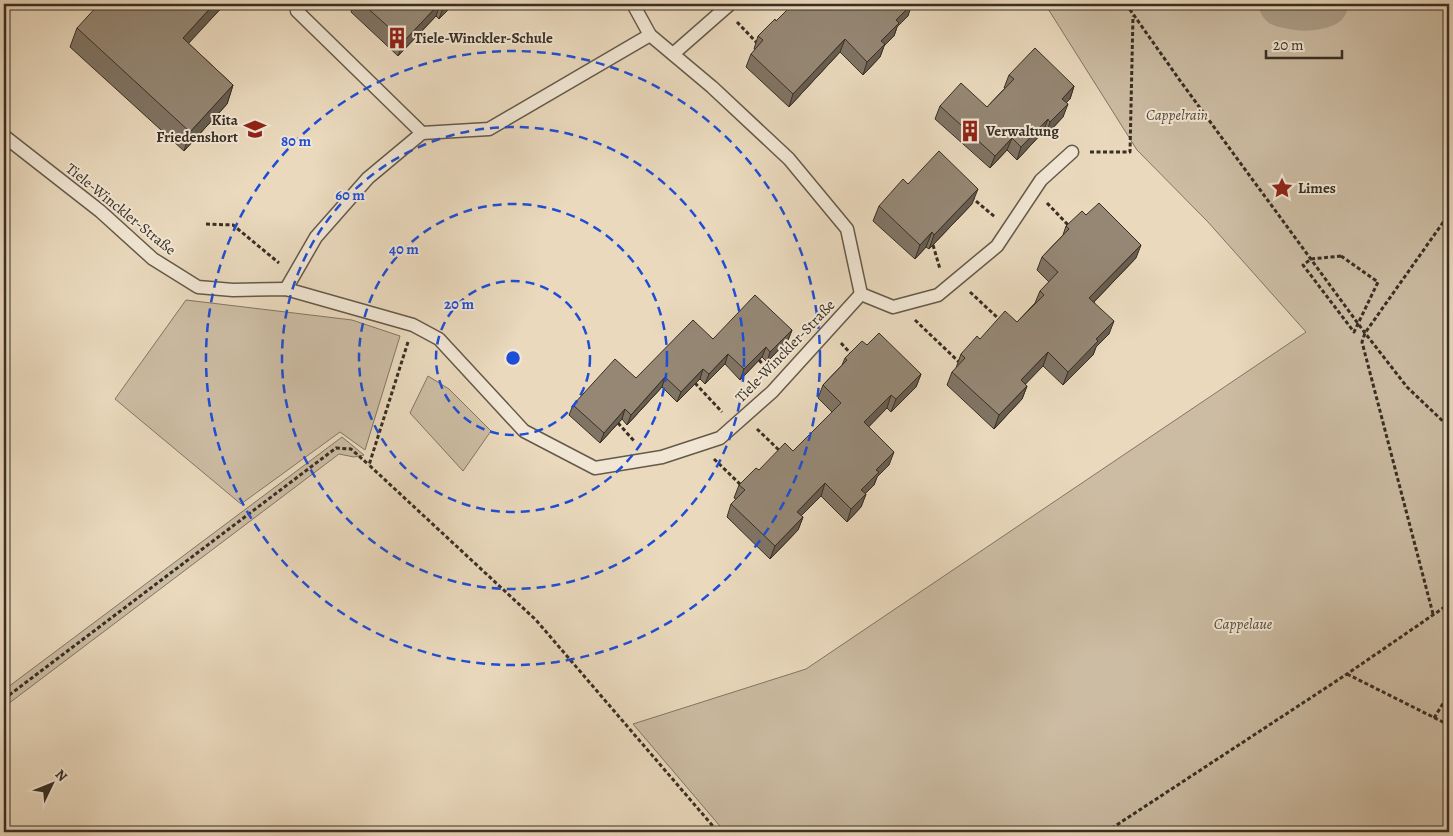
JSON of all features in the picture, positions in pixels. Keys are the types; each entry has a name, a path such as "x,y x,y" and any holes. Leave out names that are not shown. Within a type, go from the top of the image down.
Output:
{"lane":[{"path":"302,4 297,11 422,133"},
{"path":"633,4 650,35 712,87 789,160 847,230 861,294 893,307 938,295 997,246 1041,180 1072,152"},
{"path":"673,54 727,7"},
{"path":"286,289 316,237 368,178 422,133 490,129 650,35"},
{"name":"Tiele-Winckler-Straße","path":"4,136 100,211 153,259 198,287 234,290 286,289 413,325 439,339 524,431 595,468 662,457 720,438 772,392 861,294"}],"path":[{"path":"1126,4 1358,324 1407,387 1449,427"},
{"path":"727,7 758,44"},
{"path":"1072,152 1130,152 1133,15"},
{"path":"1035,189 1072,229"},
{"path":"967,194 1009,229"},
{"path":"1433,614 1362,342 1365,333 1449,214"},
{"path":"206,224 234,225 294,275"},
{"path":"1341,256 1378,282 1358,324 1354,332 1302,265 1311,259 1341,256"},
{"path":"957,280 1007,327"},
{"path":"900,306 960,363"},
{"path":"369,465 413,325"},
{"path":"695,383 784,456"},
{"path":"699,445 744,488"},
{"path":"4,699 336,448 351,449 536,620 718,832"},
{"path":"1106,832 1449,604"},
{"path":"1346,674 1449,725"},
{"path":"1434,718 1449,694"}],"green space":[{"name":"Cappelaue","path":"1045,4 1449,4 1449,832 725,832 633,724 806,669 1306,332 1208,222 1137,150"},
{"path":"186,300 352,320 400,336 365,450 340,432 241,504 115,399"},
{"path":"428,376 449,389 491,431 463,471 410,413"},
{"path":"342,437 364,455 354,457 339,454 4,707 4,690"}],"building":[{"path":"99,4 214,4 183,38 233,85 190,132 77,28"},
{"path":"363,4 439,4 404,41"},
{"path":"793,4 912,4 896,20 899,23 881,41 885,44 867,62 845,39 793,94 751,54 763,40 758,36"},
{"path":"1035,48 1074,86 1062,99 1068,104 1050,122 1048,119 1021,147 1012,138 995,156 940,106 961,83 987,107 1014,79 1009,75"},
{"path":"939,151 978,189 934,235 932,232 920,245 879,206 903,179 908,184"},
{"path":"1099,203 1141,245 1089,298 1114,321 1096,339 1098,341 1068,372 1048,352 1021,380 1027,386 999,415 952,372 965,358 961,354 977,336 980,339 1005,311 1017,322 1044,295 1040,291 1058,272 1042,257 1069,229 1066,226 1082,211 1086,215"},
{"path":"755,295 792,330 770,352 766,347 744,369 728,354 709,374 703,369 681,392 665,377 631,415 625,409 604,433 573,405 615,359 636,378 693,320 713,339"},
{"path":"879,333 921,374 896,399 891,395 864,422 894,452 876,470 879,472 861,490 866,494 851,509 825,483 797,512 803,517 775,546 731,504 745,490 739,485 756,468 759,470 785,443 793,451 841,403 823,385 862,341 867,345"}],"waterway":[{"path":"1282,4 1304,8 1325,4"}],"place":[{"name":"Tiele-Winckler-Schule","path":"397,38"},
{"name":"Kita Friedenshort","path":"255,129"},
{"name":"Verwaltung","path":"970,131"},
{"name":"Limes","path":"1282,188"}],"park label":[{"name":"Cappelrain","path":"1177,115"}]}
